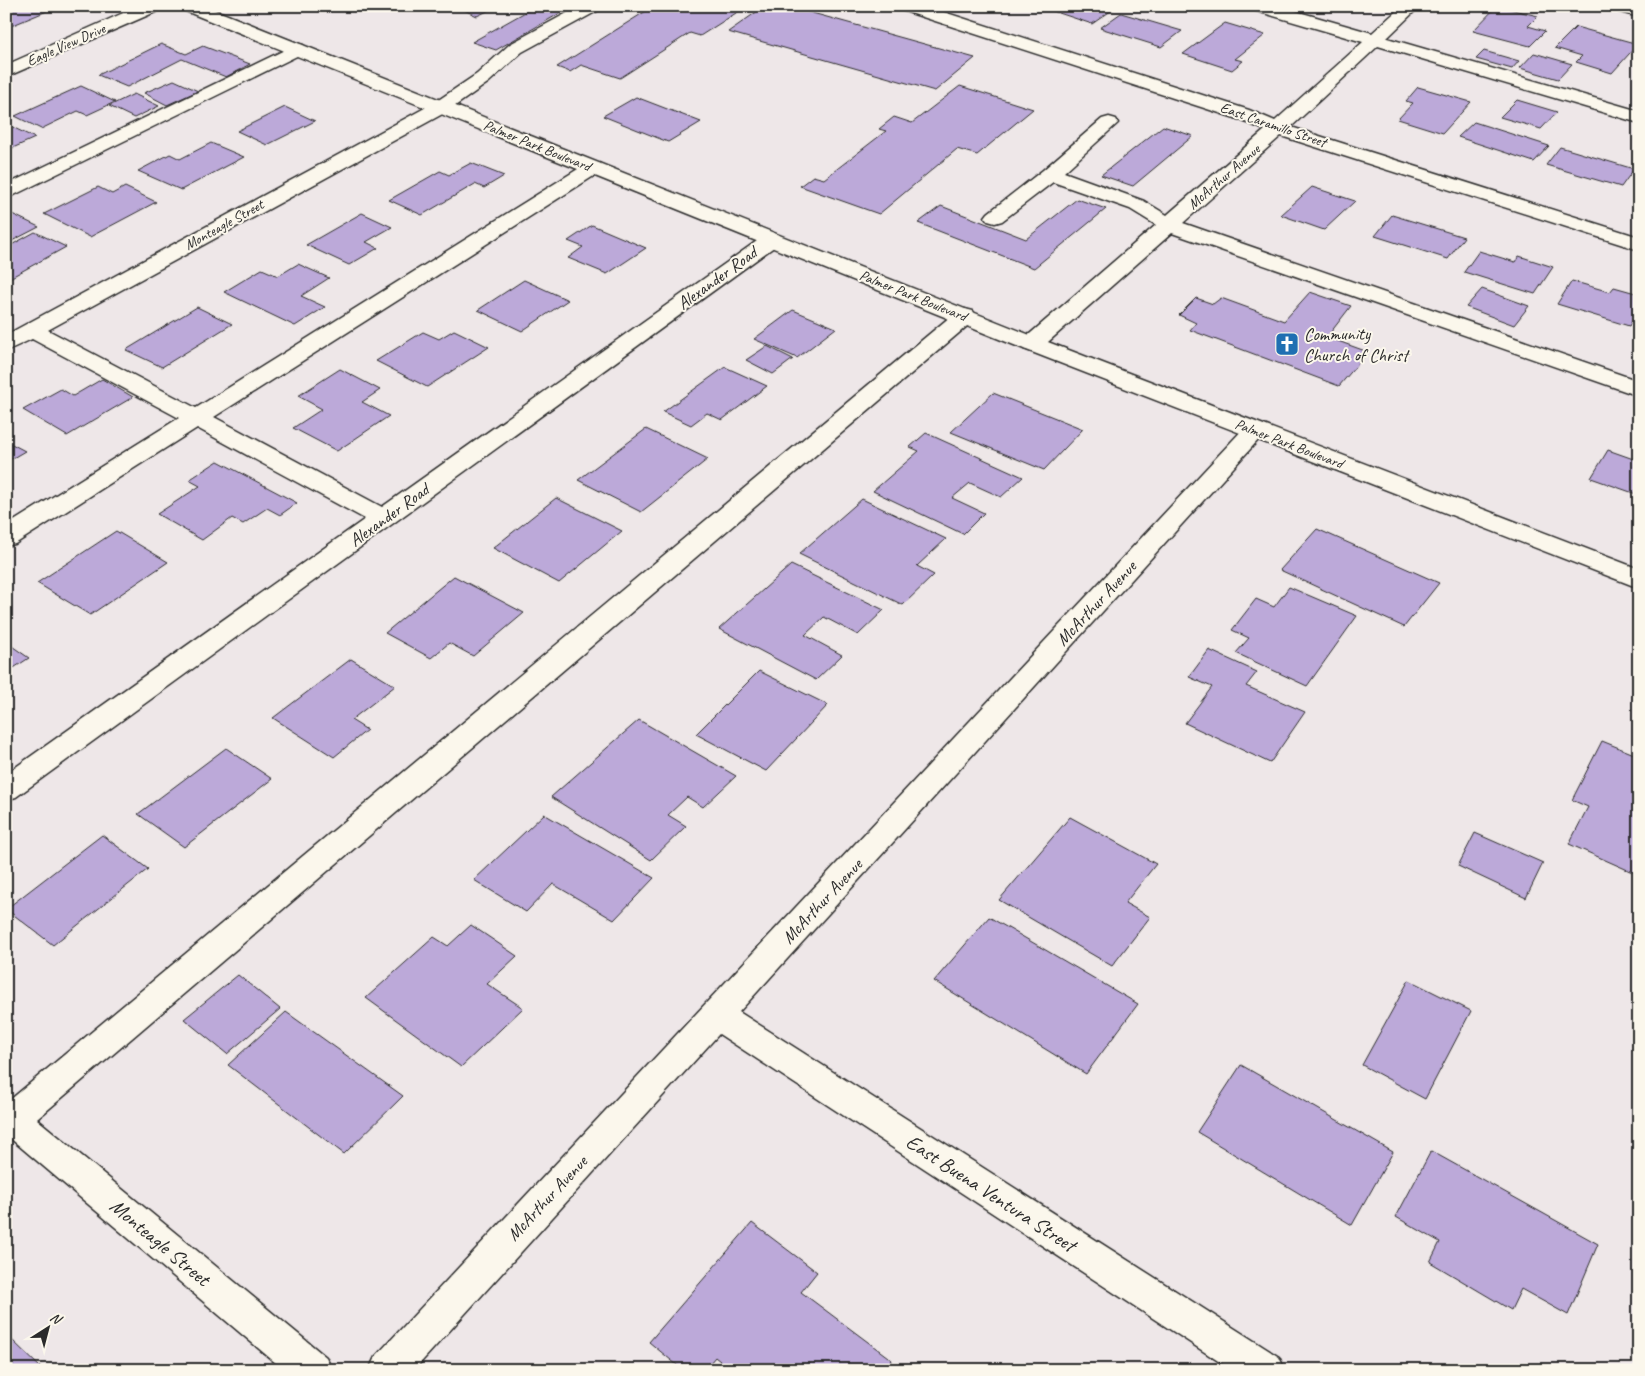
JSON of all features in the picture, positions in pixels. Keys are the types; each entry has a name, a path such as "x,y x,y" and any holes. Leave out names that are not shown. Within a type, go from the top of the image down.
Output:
{"street":[{"name":"Eagle View Drive","path":"6,72 154,6"},
{"name":"Palmer Park Boulevard","path":"189,6 1032,344 1639,579"},
{"name":"Monteagle Street","path":"6,344 441,107 483,78 516,48 593,6"},
{"name":"East Caramillo Street","path":"907,6 1242,114 1278,129 1639,244"},
{"path":"1259,6 1639,117"},
{"name":"McArthur Avenue","path":"1032,344 1278,129 1412,6"},
{"path":"1618,6 1639,12"},
{"path":"6,193 297,49"},
{"path":"995,217 1050,174 1109,123"},
{"path":"6,538 593,168"},
{"path":"1050,174 1137,205 1169,225 1639,389"},
{"name":"Alexander Road","path":"6,789 771,240"},
{"path":"8,1119 965,316"},
{"path":"32,330 384,518"},
{"name":"McArthur Avenue","path":"388,1370 1254,431"},
{"name":"East Buena Ventura Street","path":"717,1015 1261,1368"},
{"name":"Monteagle Street","path":"8,1119 313,1370"}],"building":[{"path":"6,6 59,6 6,28"},
{"path":"464,6 498,6 477,16 460,8"},
{"path":"536,6 562,6 569,8 496,50 472,42"},
{"path":"654,6 747,6 700,36 690,33 620,78 581,65 570,72 557,67"},
{"path":"765,6 787,6 975,58 935,91 728,32"},
{"path":"1047,6 1110,6 1115,8 1092,24 1044,8"},
{"path":"1497,6 1538,16 1528,26 1545,31 1530,46 1473,31"},
{"path":"1121,13 1182,31 1161,47 1100,28"},
{"path":"1225,23 1265,35 1235,59 1243,61 1232,70 1183,54"},
{"path":"1576,27 1638,44 1612,73 1576,62 1582,56 1555,48"},
{"path":"161,44 186,54 203,46 250,64 226,77 182,59 127,87 98,75"},
{"path":"1484,51 1519,61 1512,69 1476,59"},
{"path":"1534,53 1572,64 1558,79 1520,68"},
{"path":"174,80 198,91 167,105 144,93"},
{"path":"81,86 115,102 87,115 78,111 41,129 15,116"},
{"path":"960,86 1033,109 977,155 957,149 879,214 800,186 813,176 824,179 886,131 879,129 894,117 912,123"},
{"path":"1418,87 1471,102 1443,133 1398,119 1413,103 1406,101"},
{"path":"134,94 159,106 134,118 109,106"},
{"path":"636,97 701,122 668,142 603,116"},
{"path":"1517,100 1557,112 1541,129 1500,117"},
{"path":"285,107 315,121 267,145 237,131"},
{"path":"1474,122 1549,146 1534,162 1458,137"},
{"path":"6,124 35,138 6,151"},
{"path":"1163,126 1193,136 1133,186 1101,175"},
{"path":"211,143 244,157 181,190 138,171 170,154 180,159"},
{"path":"1560,147 1634,169 1621,187 1546,165"},
{"path":"471,163 504,176 484,188 475,184 422,215 389,200 440,171 449,175"},
{"path":"98,187 112,194 125,187 156,202 90,237 44,214"},
{"path":"1312,187 1355,201 1324,230 1281,215"},
{"path":"1077,199 1106,209 1034,268 918,223 941,206 1026,239"},
{"path":"10,213 39,227 6,244 6,215"},
{"path":"362,213 392,227 366,242 378,248 349,265 306,245"},
{"path":"1392,215 1464,237 1448,259 1375,236"},
{"path":"592,225 646,248 607,274 568,258 583,247 568,241"},
{"path":"35,232 66,247 6,280 6,248"},
{"path":"1479,251 1515,262 1519,256 1553,267 1535,294 1464,272"},
{"path":"298,264 329,278 301,296 325,307 295,326 224,292 262,269 278,276"},
{"path":"524,280 568,300 522,331 478,310"},
{"path":"1572,281 1610,292 1614,287 1639,294 1639,310 1629,326 1557,304"},
{"path":"1482,289 1529,306 1514,325 1466,307"},
{"name":"Community Church of Christ","path":"1310,292 1351,306 1327,337 1368,352 1339,386 1190,330 1196,323 1179,315 1196,298 1213,304 1221,298 1284,321"},
{"path":"197,307 232,324 162,367 126,350"},
{"path":"793,310 836,328 797,358 754,339"},
{"path":"454,330 489,347 427,387 376,361 423,332 439,339"},
{"path":"767,346 793,359 773,374 746,360"},
{"path":"725,367 767,386 722,420 707,413 691,425 663,412"},
{"path":"340,369 380,390 362,402 389,416 337,451 293,428 322,409 298,396"},
{"path":"102,379 133,397 67,436 23,410 61,389 73,396"},
{"path":"993,393 1083,429 1044,470 951,432"},
{"path":"646,429 708,459 641,512 578,480"},
{"path":"926,433 1023,477 1001,497 970,483 952,498 984,513 963,534 873,491 919,451 910,447"},
{"path":"6,441 25,451 6,462"},
{"path":"1608,450 1639,461 1639,495 1591,478"},
{"path":"218,461 297,503 280,515 267,508 243,524 232,518 202,540 157,514 200,486 189,480"},
{"path":"556,498 622,531 559,583 493,548"},
{"path":"862,499 946,539 917,566 934,575 903,605 799,554"},
{"path":"1317,529 1439,583 1404,627 1280,570"},
{"path":"116,531 168,562 90,615 37,583"},
{"path":"791,565 884,610 858,635 824,617 805,635 842,655 816,680 719,629"},
{"path":"454,576 524,613 473,656 449,643 431,658 385,633"},
{"path":"1289,587 1357,616 1307,686 1236,653 1249,638 1232,630 1256,599 1274,607"},
{"path":"6,642 29,658 6,673"},
{"path":"1209,650 1257,672 1246,686 1305,712 1270,763 1185,723 1212,687 1189,677"},
{"path":"351,659 395,686 351,720 367,730 334,757 273,718"},
{"path":"759,671 828,705 766,771 696,734"},
{"path":"639,720 736,776 703,807 687,797 668,815 686,826 651,860 551,797"},
{"path":"1602,741 1639,756 1639,875 1569,844 1588,807 1572,800"},
{"path":"226,748 272,779 184,847 138,814"},
{"path":"544,814 654,878 614,920 553,884 526,912 474,880"},
{"path":"1070,817 1156,864 1125,903 1150,917 1112,966 999,900"},
{"path":"1475,833 1543,863 1526,898 1458,866"},
{"path":"102,835 148,869 53,945 6,909"},
{"path":"989,917 1138,1004 1086,1074 934,981"},
{"path":"471,925 517,956 487,984 523,1008 461,1067 366,998 434,937 448,946"},
{"path":"238,975 280,1009 227,1054 184,1019"},
{"path":"1409,980 1471,1011 1425,1099 1362,1065"},
{"path":"286,1012 403,1096 344,1154 228,1065"},
{"path":"1241,1065 1393,1152 1352,1225 1197,1132"},
{"path":"1431,1151 1598,1244 1568,1315 1521,1289 1511,1310 1430,1262 1440,1242 1396,1217"},
{"path":"752,1223 817,1272 801,1292 892,1360 885,1370 731,1370 715,1357 704,1370 683,1370 649,1342"},
{"path":"10,1338 43,1370 6,1370 6,1341"}],"place":[{"name":"Community Church of Christ","path":"1287,344"}]}
